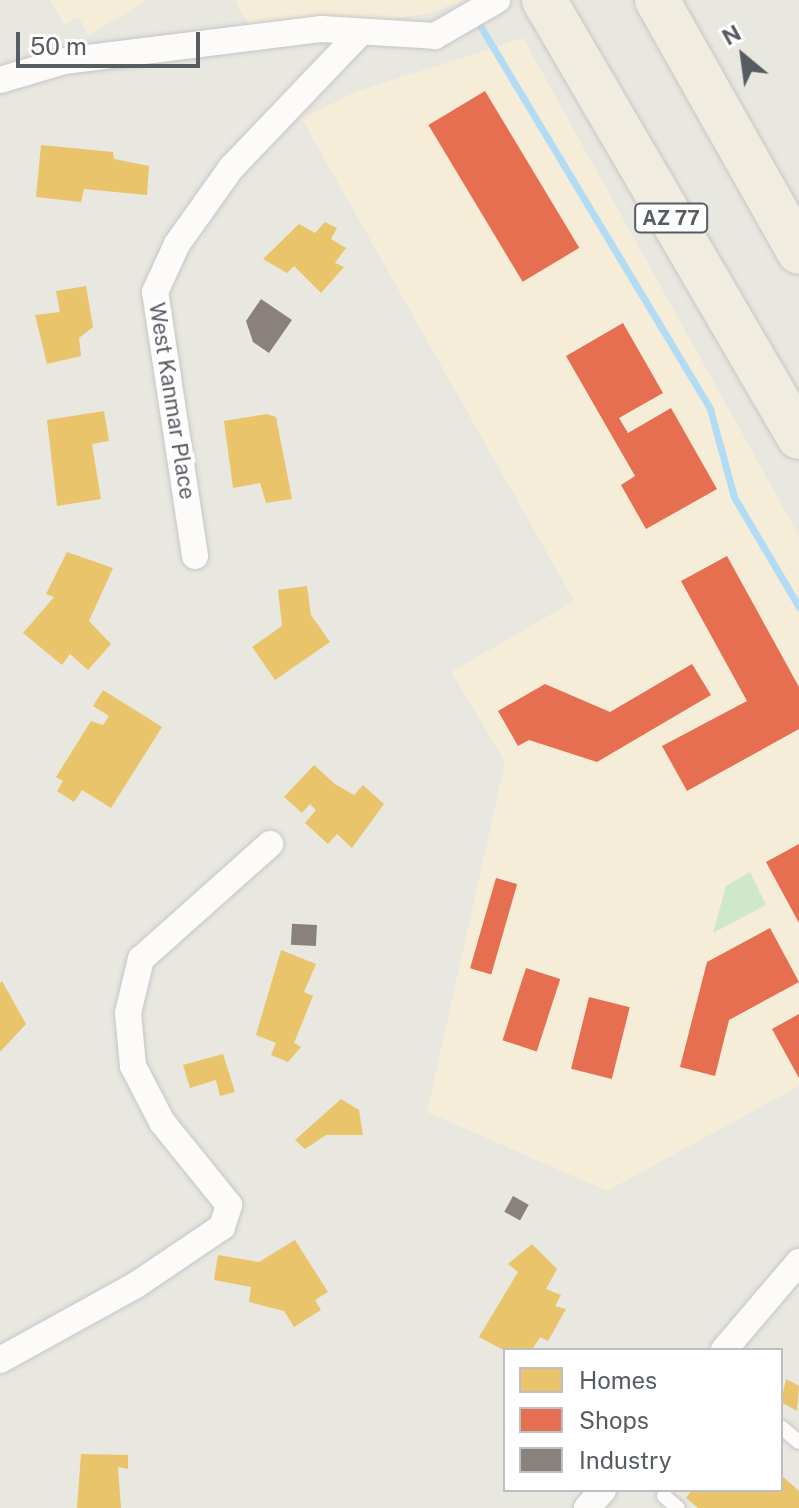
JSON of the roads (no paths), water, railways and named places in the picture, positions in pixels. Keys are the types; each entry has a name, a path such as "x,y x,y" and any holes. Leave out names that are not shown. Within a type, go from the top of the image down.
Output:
{"highway":[{"name":"AZ 77","path":"544,0 799,437"},
{"path":"657,0 799,252"}],"street":[{"path":"0,80 82,58 322,29 357,36 435,36 497,0"},
{"name":"West Kanmar Place","path":"195,556 155,292 177,244 232,167 357,36"},
{"path":"0,1360 136,1285 222,1227 229,1205 162,1122 133,1066 128,1013 141,959 270,844"},
{"path":"726,1348 799,1262"},
{"path":"587,1508 601,1492"}],"lane":[{"path":"783,1429 799,1442"},
{"path":"664,1496 678,1508"}],"waterway":[{"path":"476,19 710,409 734,497 799,607"}]}
